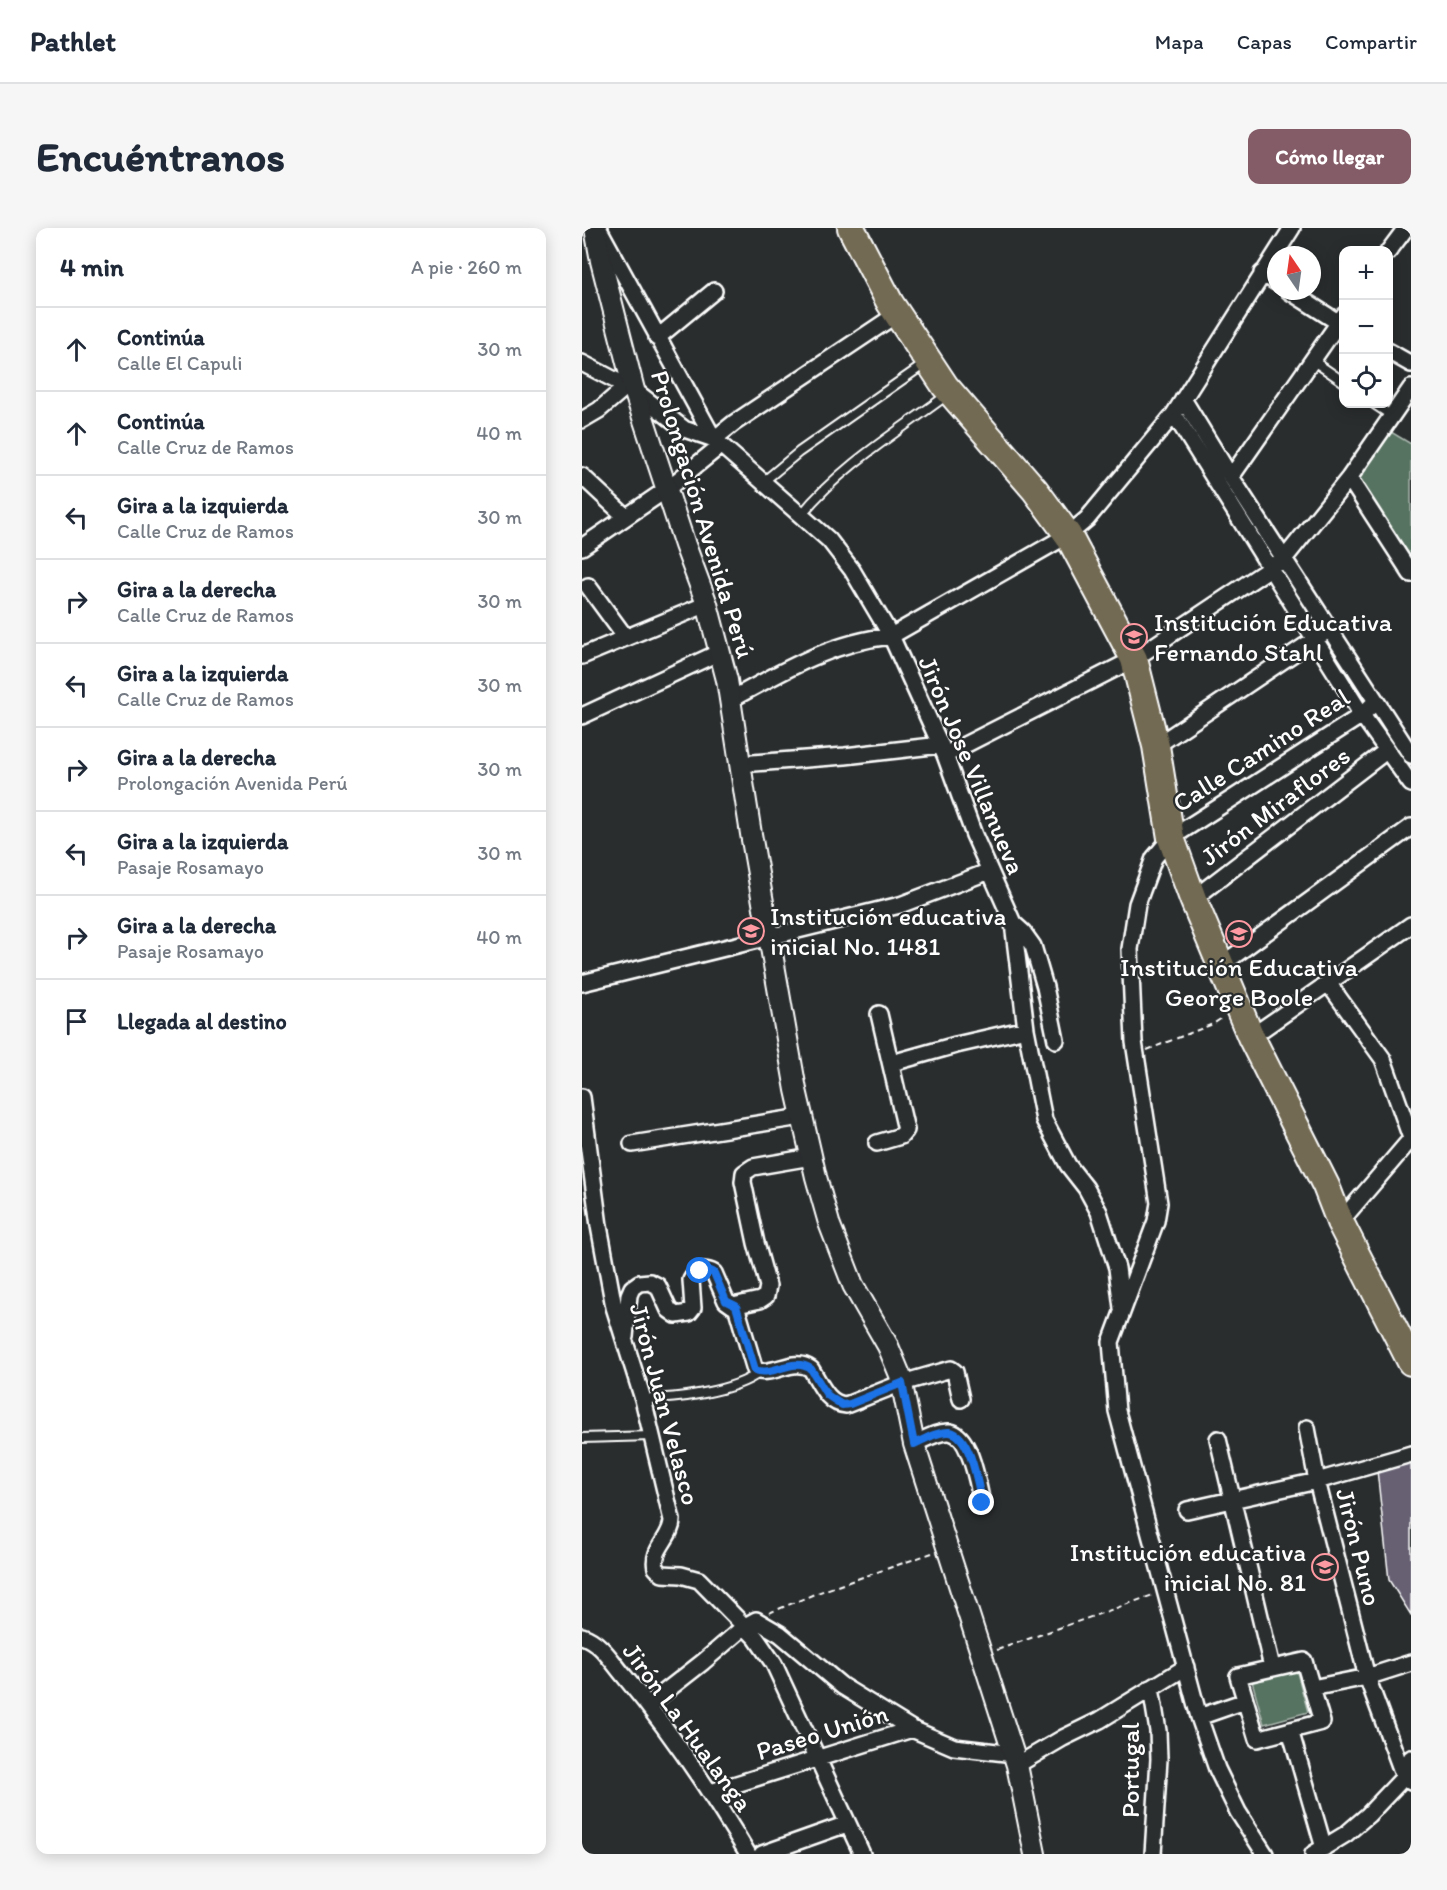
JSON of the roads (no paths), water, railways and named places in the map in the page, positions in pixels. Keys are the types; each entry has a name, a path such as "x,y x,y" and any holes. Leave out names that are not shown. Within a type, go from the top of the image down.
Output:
{"highway":[{"path":"851,228 897,314 928,362 951,393 1035,490 1068,535 1134,659 1156,746 1171,838 1193,899 1251,1037 1326,1186 1340,1222 1411,1362"}],"street":[{"path":"597,228 717,443"},
{"name":"Prolongación Avenida Perú","path":"597,228 601,261 631,388 707,604 720,652 801,1117 810,1157 829,1223 852,1285 888,1346 902,1383 914,1444 1015,1760 1035,1854"},
{"path":"730,700 809,658 858,641 891,636 1068,535 1087,519 1174,414 1292,228"},
{"path":"1393,246 1406,228"},
{"path":"1262,273 1267,276"},
{"path":"657,338 714,291"},
{"path":"1305,300 1339,319"},
{"path":"582,547 667,489 717,443 734,423 897,314"},
{"path":"1231,477 1339,325"},
{"path":"1393,353 1411,363"},
{"name":"Jirón Jose Villanueva","path":"582,363 631,388 684,429 717,443 801,515 829,540 852,570 891,636 943,750 974,835 1013,923 1026,1029 1044,1120 1068,1165 1086,1188 1099,1212 1117,1268 1122,1312"},
{"path":"582,420 631,388"},
{"path":"740,764 943,750 1134,659 1284,559 1349,478 1411,388"},
{"path":"1183,399 1411,755"},
{"path":"1174,414 1362,715 1411,784"},
{"path":"582,476 626,517"},
{"path":"1349,478 1411,574"},
{"path":"588,586 626,638"},
{"path":"582,656 707,604"},
{"path":"1156,746 1329,630"},
{"path":"582,716 720,652"},
{"name":"Calle Camino Real","path":"1265,1854 1238,1812 1221,1778 1198,1717 1117,1411 1111,1342 1156,1221 1159,1203 1136,1053 1130,949 1137,904 1154,858 1171,838 1362,715 1376,701"},
{"name":"Jirón Miraflores","path":"1193,899 1386,751"},
{"path":"1220,966 1411,827"},
{"path":"582,983 900,905 990,871"},
{"path":"1013,923 1033,946 1056,1040"},
{"path":"1251,1037 1411,925"},
{"path":"1328,983 1383,1059 1411,1139 1340,1222"},
{"path":"877,1143 901,1136 906,1130 879,1014"},
{"path":"892,1063 1026,1029"},
{"name":"Jirón Juan Velasco","path":"582,1097 614,1307 643,1399 672,1520 672,1528 655,1555 656,1568 662,1574 681,1575 699,1580 750,1623 756,1638 774,1664 862,1854"},
{"path":"632,1144 801,1117"},
{"path":"626,1343 629,1295 632,1288 643,1282 650,1282 658,1286 671,1313 676,1315 689,1313 693,1308 691,1280 696,1273 707,1270 717,1277 726,1301 736,1306 764,1298 769,1290 756,1243 743,1182 744,1173 753,1167 810,1157"},
{"path":"736,1306 753,1367 760,1372 795,1364 807,1366 827,1395 842,1405 850,1404 902,1383 951,1369 956,1372 961,1399"},
{"name":"Jirón Puno","path":"1307,1428 1317,1481 1367,1677 1408,1779"},
{"path":"914,1444 944,1432 953,1432 960,1437 967,1447 982,1503"},
{"path":"1218,1439 1272,1667"},
{"path":"1187,1510 1317,1481 1411,1454"},
{"path":"648,1705 750,1623 780,1634 842,1686 912,1729 954,1747 1015,1760 1100,1720 1186,1667"},
{"name":"Jirón La Hualanga","path":"582,1636 599,1645 648,1705 711,1792 748,1854"},
{"path":"1304,1660 1322,1722 1257,1739 1238,1676 1272,1667 1304,1660"},
{"path":"1312,1688 1367,1677 1411,1663"},
{"name":"Portugal","path":"1151,1688 1158,1731 1159,1760 1153,1854"},
{"path":"1198,1717 1245,1701"},
{"name":"Paseo Unión","path":"711,1792 816,1757 912,1729"},
{"path":"1290,1730 1318,1851 1346,1834 1408,1779 1411,1758"},
{"path":"762,1854 847,1824"}],"lane":[{"path":"1312,360 1339,379"},
{"path":"763,482 799,452 928,362"},
{"path":"801,515 842,471 951,393"},
{"path":"1380,408 1392,416"},
{"path":"643,1399 662,1399 708,1391 752,1378 760,1372"},
{"path":"582,1438 652,1436"}],"place":[{"name":"Institución Educativa Fernando Stahl","path":"1134,637"},
{"name":"Institución educativa inicial No. 1481","path":"751,931"},
{"name":"Institución Educativa George Boole","path":"1239,934"},
{"name":"Institución educativa inicial No. 81","path":"1325,1567"}]}
